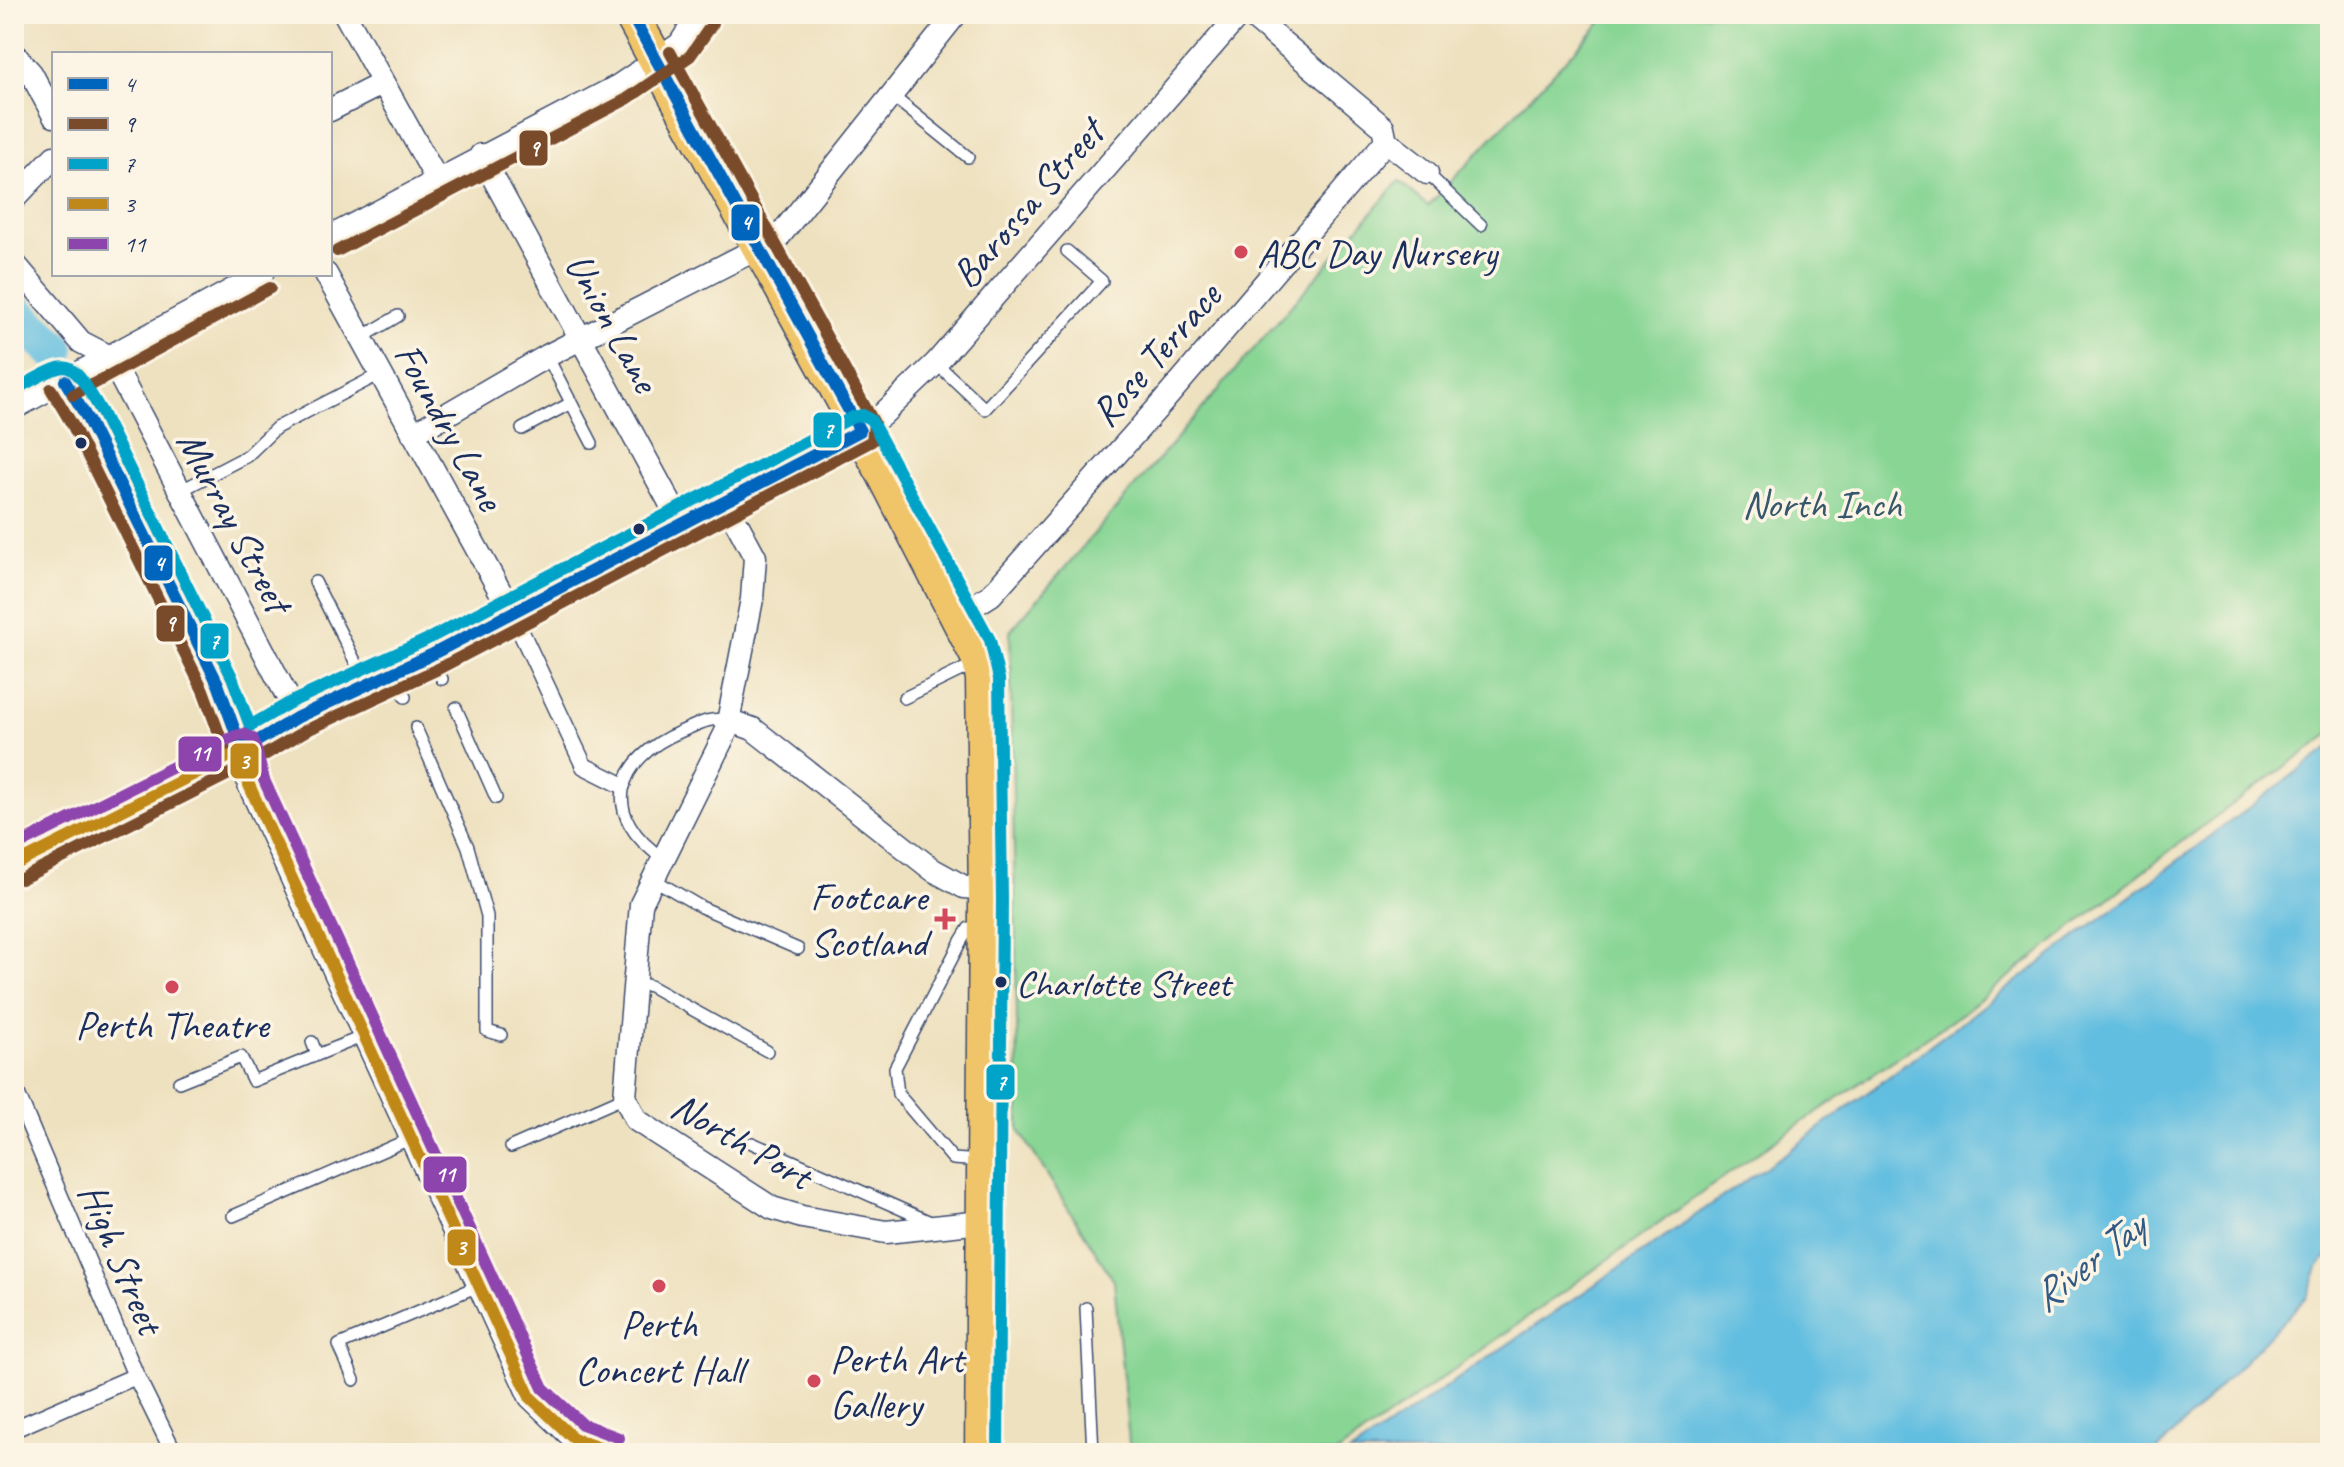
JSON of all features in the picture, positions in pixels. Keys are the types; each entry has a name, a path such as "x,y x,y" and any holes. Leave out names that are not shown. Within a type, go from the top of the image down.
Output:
{"main road":[{"path":"631,14 860,431 959,615 980,661 983,679 986,889 973,933 982,1161 982,1453"}],"street":[{"path":"345,14 436,178"},
{"path":"332,236 436,178 618,86 680,44 699,14"},
{"path":"413,434 547,356 778,238 956,14"},
{"name":"Barossa Street","path":"14,865 242,750 298,717 431,655 860,431 882,415 936,363 1240,14"},
{"path":"1249,14 1427,173"},
{"path":"14,54 31,73 52,112"},
{"path":"332,109 383,83"},
{"name":"Rose Terrace","path":"959,615 991,595 1162,403 1384,134"},
{"name":"Union Lane","path":"481,155 669,501 678,525"},
{"path":"14,199 52,159"},
{"path":"14,263 81,342 110,357"},
{"path":"14,408 258,276"},
{"name":"Foundry Lane","path":"327,276 512,613"},
{"name":"Murray Street","path":"110,357 177,492 298,717"},
{"path":"65,381 87,418 218,684 242,750 249,785 530,1397 573,1438 613,1453"},
{"path":"625,1097 641,904 712,765 728,720 757,565 725,501"},
{"path":"512,613 584,766 622,785"},
{"path":"728,720 753,729 933,870 964,887 986,889"},
{"name":"High Street","path":"14,1088 136,1376 174,1453"},
{"name":"North Port","path":"625,1097 636,1120 772,1208 802,1217 886,1232 982,1222"},
{"path":"14,1429 136,1376"}],"lane":[{"path":"891,95 968,157"},
{"path":"1427,173 1481,225"},
{"path":"936,363 985,409 1102,281 1067,251"},
{"path":"361,338 398,316"},
{"path":"547,356 592,443"},
{"path":"177,492 247,456 276,428 380,374"},
{"path":"522,429 571,403"},
{"path":"315,582 367,686"},
{"path":"431,655 442,679"},
{"path":"904,698 980,661"},
{"path":"394,673 405,697"},
{"path":"456,708 496,798"},
{"path":"664,859 639,841 625,811 622,785 635,759 666,737 705,719 728,720"},
{"path":"416,728 472,861 487,916 487,1031 501,1035"},
{"path":"652,879 701,907 798,949"},
{"path":"973,933 895,1068 898,1094 953,1159 982,1161"},
{"path":"635,982 650,986 767,1051"},
{"path":"179,1082 241,1057 253,1081 364,1036"},
{"path":"312,1042 317,1055"},
{"path":"511,1147 625,1097"},
{"path":"233,1216 413,1138"},
{"path":"752,1143 939,1225"},
{"path":"354,1380 339,1345 478,1286"},
{"path":"1086,1308 1093,1453"}],"green space":[{"name":"North Inch","path":"1609,14 2330,14 2330,734 2186,838 1960,1015 1773,1142 1337,1453 1130,1453 1114,1281 1019,1130 1010,631 1399,181 1428,206"}],"water":[{"name":"River Tay","path":"2330,747 2330,1254 2319,1265 2307,1297 2155,1453 1350,1453 1792,1149"}],"waterway":[{"path":"14,312 55,350"}],"transit line":[{"name":"4","path":"631,14 860,431"},
{"name":"9","path":"337,251 627,99 690,56 713,23"},
{"name":"9","path":"21,879 249,764 305,731 438,669 872,441 874,423 670,52"},
{"name":"9","path":"73,395 270,288"},
{"name":"7","path":"14,390 58,368 74,371 81,379 101,411 232,677 250,726 291,702 424,641 853,417 863,415 871,420 990,640 999,679 1002,899 998,1453"},
{"name":"4","path":"65,381 87,418 218,684 242,750"},
{"name":"9","path":"51,389 73,426 203,690 227,755"},
{"name":"4","path":"242,750 298,717 431,655 860,431"},
{"name":"11","path":"14,847 235,736 244,734 253,739 264,780 543,1388 582,1424 619,1438"},
{"name":"3","path":"14,865 242,750 249,785 530,1397 573,1438 613,1453"}],"place":[{"name":"ABC Day Nursery","path":"1241,252"},
{"name":"Footcare Scotland","path":"945,919"},
{"name":"Charlotte Street","path":"1001,982"},
{"name":"Perth Theatre","path":"172,987"},
{"name":"Perth Concert Hall","path":"659,1286"},
{"name":"Perth Art Gallery","path":"814,1381"}]}
